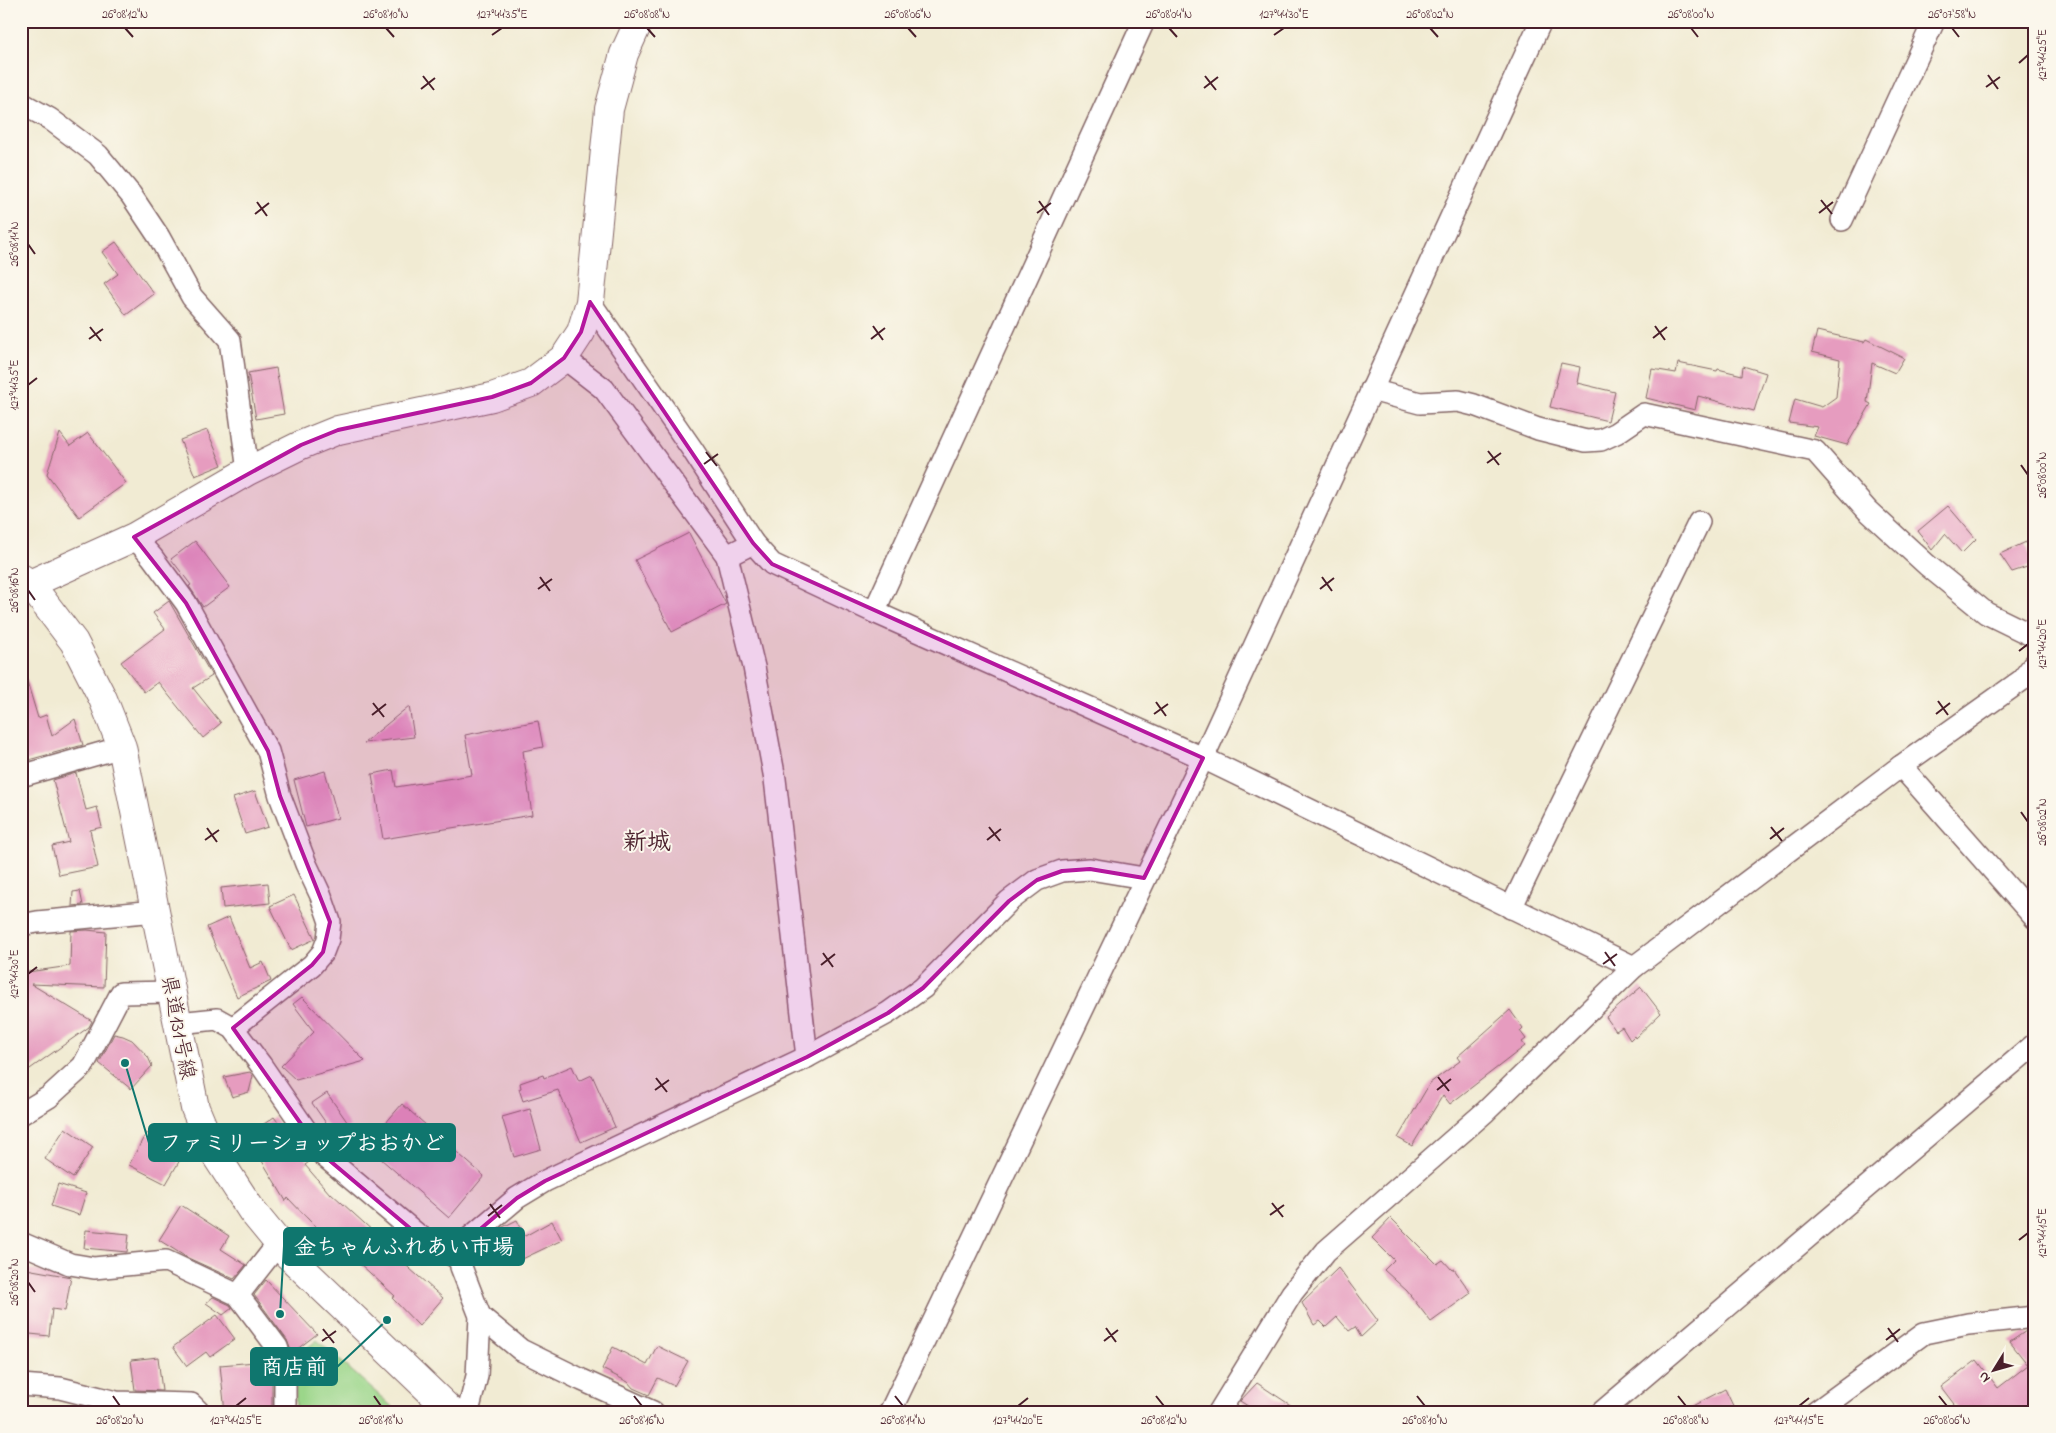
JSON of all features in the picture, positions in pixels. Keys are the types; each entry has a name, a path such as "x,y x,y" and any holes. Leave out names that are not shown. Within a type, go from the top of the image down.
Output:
{"main road":[{"path":"24,584 134,537 248,471 302,444 338,430 492,397 531,383 564,358 581,332 590,302 609,109 624,54 639,21"},
{"name":"県道131号線","path":"24,584 74,642 103,699 122,747 195,1108 213,1151 252,1211 278,1244 452,1412"}],"street":[{"path":"874,612 1144,21"},
{"path":"890,1412 1203,758 1541,21"},
{"path":"1842,220 1934,21"},
{"path":"21,103 50,119 98,156 131,194 159,237 192,297 230,340 248,471"},
{"path":"590,302 692,449 754,543 772,564 874,612 1203,758 1634,967"},
{"path":"564,358 604,389 726,556 754,667 775,779 807,1057"},
{"path":"1372,390 1420,403 1458,401 1474,404 1538,429 1586,441 1601,440 1616,433 1644,414 1815,451 1867,510 1927,565 1986,613 2035,636"},
{"path":"1511,908 1700,522"},
{"path":"134,537 152,557 186,602 268,751 280,796 330,922 328,939 323,952 312,965 232,1028"},
{"path":"726,556 754,543"},
{"path":"1219,1412 1292,1293 1326,1251 1485,1112 1634,967 1901,766 2022,680 2035,663"},
{"path":"21,776 122,747"},
{"path":"1901,766 2035,918"},
{"path":"468,1412 477,1376 480,1316 461,1267 465,1242 517,1198 538,1186 807,1057 888,1013 923,988 1009,901 1037,880 1062,870 1090,869 1144,878"},
{"path":"21,925 156,910"},
{"path":"21,1114 49,1097 83,1066 122,994 172,992"},
{"path":"178,1023 217,1019 232,1028 261,1065 324,1155 418,1235 462,1261"},
{"path":"1602,1412 2035,1044"},
{"path":"21,1242 70,1264 94,1268 166,1260 238,1295 277,1347 285,1372 285,1412"},
{"path":"238,1295 278,1244"},
{"path":"480,1316 521,1350 653,1412"},
{"path":"1816,1412 1924,1333 1968,1324 2035,1317"},
{"path":"21,1385 60,1388 116,1402 191,1404 199,1412"}],"highlighted area":[{"path":"590,302 753,543 772,564 1203,758 1144,878 1090,869 1062,871 1037,880 1009,901 923,988 888,1013 807,1057 545,1181 517,1198 465,1242 462,1261 418,1235 323,1155 233,1028 312,965 323,952 330,922 280,796 268,751 186,603 134,537 301,445 338,430 492,397 531,383 564,358 581,332"}],"green space":[{"path":"317,1340 398,1412 296,1412 295,1358"}],"building":[{"path":"116,242 154,294 126,315 104,284 118,274 102,252"},
{"path":"1817,331 1864,342 1866,339 1904,358 1895,373 1872,363 1867,402 1871,404 1847,445 1814,436 1818,427 1789,423 1795,399 1822,407 1836,397 1840,359 1812,352"},
{"path":"1561,363 1580,367 1577,383 1615,392 1608,421 1550,407"},
{"path":"1678,363 1742,375 1743,366 1766,373 1754,411 1698,396 1695,410 1646,398 1652,369 1676,373"},
{"path":"276,368 284,414 256,419 248,373"},
{"path":"207,430 222,465 195,476 180,440"},
{"path":"60,433 70,446 88,433 126,483 79,517 47,474"},
{"path":"1948,506 1976,539 1962,553 1945,534 1932,550 1918,531"},
{"path":"689,533 726,604 672,632 635,560"},
{"path":"195,541 230,587 203,607 189,586 191,585 171,559"},
{"path":"2026,542 2033,565 2012,572 2000,554"},
{"path":"169,601 212,676 193,688 221,723 203,738 158,682 144,692 121,662 165,629 153,613"},
{"path":"21,678 26,678 38,718 46,715 52,736 75,719 83,745 21,762"},
{"path":"409,706 414,737 364,743"},
{"path":"538,721 543,747 523,751 532,815 383,839 372,774 393,770 396,787 472,775 465,735"},
{"path":"325,771 338,818 306,827 294,780"},
{"path":"76,773 86,810 97,807 102,827 90,830 98,867 59,875 52,846 69,842 53,780"},
{"path":"255,791 268,827 245,834 233,798"},
{"path":"268,883 270,903 223,908 221,888"},
{"path":"80,891 83,905 72,906 73,892"},
{"path":"294,895 315,939 291,950 270,906"},
{"path":"229,917 250,968 263,962 271,981 237,997 207,927"},
{"path":"71,931 106,932 104,987 31,984 92,1021 89,1027 27,1071 21,1037 21,973 70,966"},
{"path":"1641,987 1661,1013 1635,1038 1634,1036 1630,1040 1622,1027 1616,1031 1606,1017"},
{"path":"302,997 365,1061 296,1080 281,1066 314,1032 293,1004"},
{"path":"1510,1010 1523,1028 1520,1031 1526,1039 1522,1042 1525,1046 1450,1104 1443,1095 1412,1146 1398,1138 1430,1083 1460,1061 1457,1057"},
{"path":"114,1034 132,1040 148,1057 152,1066 131,1089 99,1063"},
{"path":"572,1066 579,1081 592,1075 615,1127 581,1142 558,1090 523,1101 519,1089 521,1088 520,1083 543,1075 544,1078"},
{"path":"250,1072 253,1076 249,1092 232,1097 224,1077"},
{"path":"327,1093 350,1126 335,1136 312,1103"},
{"path":"402,1104 484,1176 449,1218 366,1146"},
{"path":"530,1109 541,1149 514,1157 502,1117"},
{"path":"274,1117 309,1162 305,1165 330,1194 386,1243 384,1246 443,1298 419,1326 392,1298 395,1296 333,1239 330,1242 288,1198 286,1201 247,1136"},
{"path":"65,1128 93,1147 73,1178 45,1159"},
{"path":"146,1133 184,1153 166,1184 129,1165"},
{"path":"58,1184 86,1193 79,1215 51,1206"},
{"path":"181,1205 229,1236 221,1249 246,1265 234,1279 186,1257 159,1240"},
{"path":"1391,1218 1437,1264 1443,1260 1452,1270 1454,1269 1471,1293 1431,1322 1407,1291 1384,1270 1394,1260 1372,1238"},
{"path":"517,1220 525,1236 552,1221 562,1240 514,1263 499,1229"},
{"path":"86,1230 129,1234 127,1252 84,1248"},
{"path":"21,1268 71,1277 65,1311 52,1309 49,1336 21,1333 24,1304 21,1303"},
{"path":"1338,1268 1378,1321 1361,1337 1355,1327 1349,1331 1337,1317 1326,1327 1320,1321 1314,1325 1302,1303"},
{"path":"266,1280 317,1334 292,1353 287,1340 254,1295"},
{"path":"213,1297 230,1305 232,1308 223,1315 206,1303"},
{"path":"217,1315 235,1339 210,1357 206,1352 187,1366 173,1347"},
{"path":"2026,1331 2035,1342 2035,1412 1960,1412 1941,1387 1977,1360 1998,1388 2028,1365 2010,1342"},
{"path":"657,1346 688,1361 674,1386 658,1378 649,1395 633,1388 628,1382 602,1369 613,1347 647,1365"},
{"path":"158,1357 162,1391 135,1390 131,1360"},
{"path":"268,1361 272,1374 272,1411 225,1412 220,1365"},
{"path":"1257,1383 1301,1412 1257,1412 1240,1401"},
{"path":"1725,1389 1736,1412 1681,1412"}],"place":[{"name":"ファミリーショップおおかど","path":"125,1063"},
{"name":"金ちゃんふれあい市場","path":"280,1314"},
{"name":"商店前","path":"387,1320"}],"district":[{"name":"新城","path":"647,841"}]}
